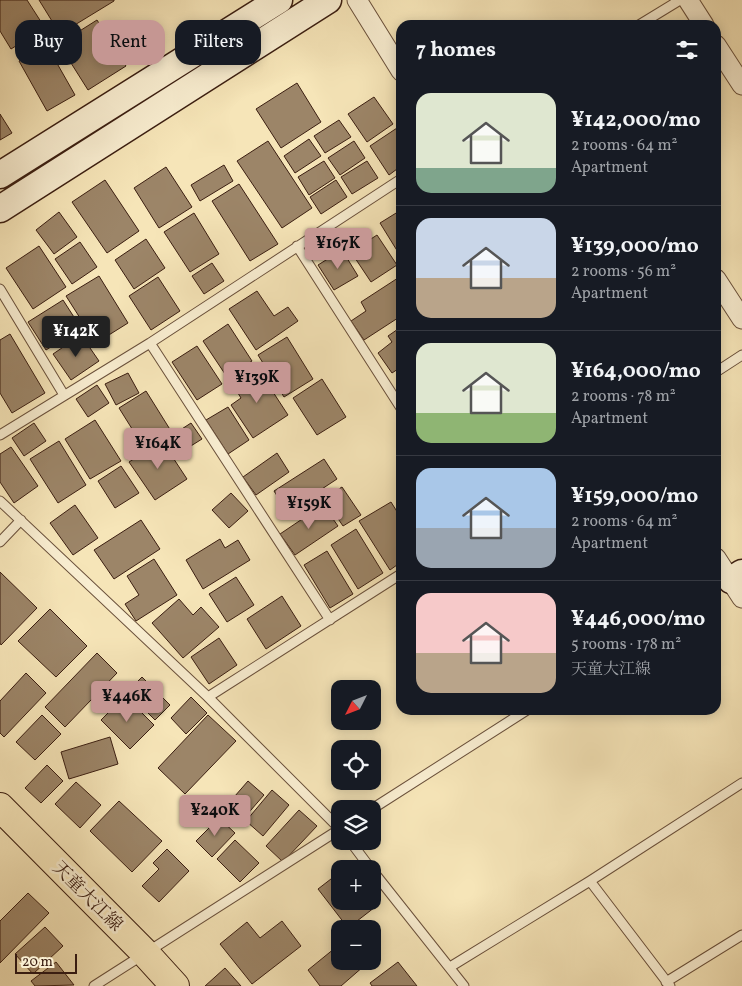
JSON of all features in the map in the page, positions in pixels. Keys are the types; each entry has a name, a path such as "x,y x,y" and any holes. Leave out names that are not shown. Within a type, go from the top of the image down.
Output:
{"main road":[{"name":"天童大江線","path":"0,807 145,953 175,986"}],"street":[{"path":"0,175 279,0"},
{"path":"0,209 328,0"},
{"path":"357,0 396,63"},
{"path":"688,0 701,20"},
{"path":"721,53 742,85"},
{"path":"721,287 742,319"},
{"path":"721,565 735,584"}],"lane":[{"path":"647,20 680,0"},
{"path":"0,435 150,343 396,182"},
{"path":"297,246 396,400"},
{"path":"0,289 64,395"},
{"path":"150,343 330,620"},
{"path":"721,369 742,355"},
{"path":"0,500 208,697 340,829 94,986"},
{"path":"0,542 21,520"},
{"path":"208,697 396,577"},
{"path":"381,803 519,715"},
{"path":"450,968 742,783"},
{"path":"357,850 365,860"},
{"path":"381,880 464,986"},
{"path":"590,881 668,984 742,935"}],"building":[{"path":"0,0 27,0 40,20 15,20 15,47 11,49 0,31"},
{"path":"39,0 114,0 82,21 51,20"},
{"path":"92,23 92,65 126,66 88,90 72,65 82,65 82,29"},
{"path":"21,65 58,65 75,95 47,111"},
{"path":"297,83 321,122 281,148 256,109"},
{"path":"374,97 393,124 367,142 348,114"},
{"path":"0,114 12,133 0,140"},
{"path":"339,120 351,137 325,153 314,136"},
{"path":"396,129 396,170 389,175 370,146"},
{"path":"309,139 321,156 295,173 284,156"},
{"path":"268,141 312,208 282,228 237,161"},
{"path":"354,141 365,158 340,175 328,158"},
{"path":"324,161 335,178 309,195 298,177"},
{"path":"367,161 378,178 352,194 341,177"},
{"path":"224,165 233,181 200,201 191,185"},
{"path":"166,167 192,207 159,228 134,188"},
{"path":"105,180 139,231 107,253 72,202"},
{"path":"336,180 347,197 321,214 310,197"},
{"path":"239,184 278,244 250,261 212,201"},
{"path":"59,212 77,237 54,254 36,230"},
{"path":"194,213 219,254 190,272 164,232"},
{"path":"396,213 396,249 380,223"},
{"path":"377,235 396,266 371,282 351,252"},
{"path":"146,239 165,268 134,289 115,260"},
{"path":"80,242 97,267 72,284 55,259"},
{"path":"39,246 66,287 33,309 6,268"},
{"path":"342,250 358,276 334,290 318,265"},
{"path":"212,263 224,281 204,294 192,276"},
{"path":"99,276 128,323 96,343 66,296"},
{"path":"158,277 180,311 151,330 129,296"},
{"path":"396,279 396,319 364,340 351,321 366,311 361,302"},
{"path":"257,291 274,316 288,307 298,321 256,350 229,309"},
{"path":"63,300 81,328 46,350 28,322"},
{"path":"228,324 252,361 227,377 203,341"},
{"path":"396,330 396,370 392,373 378,353 392,342 388,336"},
{"path":"10,334 45,393 12,413 0,393 0,340"},
{"path":"81,335 99,361 71,380 53,354"},
{"path":"287,337 313,379 284,397 258,355"},
{"path":"197,346 222,384 197,400 172,362"},
{"path":"258,369 288,415 253,438 231,405 241,398 233,385"},
{"path":"128,373 139,393 116,405 105,384"},
{"path":"322,379 346,417 317,435 293,398"},
{"path":"97,385 109,403 88,417 76,399"},
{"path":"146,391 171,431 144,448 119,408"},
{"path":"228,407 249,440 228,454 206,420"},
{"path":"95,420 121,461 90,479 65,439"},
{"path":"34,423 46,441 24,456 12,438"},
{"path":"191,423 202,439 178,454 168,438"},
{"path":"59,441 86,485 58,503 30,459"},
{"path":"162,441 187,479 155,500 129,462"},
{"path":"11,447 38,486 14,503 0,482 0,454"},
{"path":"277,453 289,472 256,495 243,477"},
{"path":"324,459 337,479 287,512 274,491"},
{"path":"121,466 139,493 115,508 98,481"},
{"path":"342,487 361,515 343,526 324,498"},
{"path":"231,493 248,511 229,528 212,510"},
{"path":"391,502 396,510 396,566 390,570 359,521"},
{"path":"75,505 98,538 73,555 50,523"},
{"path":"323,505 338,526 295,555 280,534"},
{"path":"141,520 160,549 114,579 94,550"},
{"path":"356,529 383,573 358,589 331,545"},
{"path":"220,539 225,548 238,540 250,560 203,589 186,560"},
{"path":"327,551 353,594 330,608 304,565"},
{"path":"154,559 177,595 136,621 125,604 139,595 127,576"},
{"path":"0,572 37,608 1,645 0,643"},
{"path":"236,577 254,605 227,622 209,594"},
{"path":"282,596 301,626 266,649 247,619"},
{"path":"179,599 193,615 201,607 219,627 183,658 152,623"},
{"path":"50,609 87,646 56,677 18,641"},
{"path":"219,638 237,665 209,684 191,657"},
{"path":"97,653 117,673 65,727 45,707"},
{"path":"26,673 46,693 4,737 0,733 0,701"},
{"path":"142,677 170,705 155,720 127,692"},
{"path":"125,696 154,725 130,749 101,720"},
{"path":"191,697 207,713 186,734 171,718"},
{"path":"42,715 61,734 35,760 16,742"},
{"path":"208,715 236,741 185,794 158,768"},
{"path":"110,737 118,764 69,779 61,752"},
{"path":"47,765 63,781 41,803 25,788"},
{"path":"248,781 264,795 244,818 228,804"},
{"path":"76,782 101,805 80,828 55,804"},
{"path":"272,790 289,805 263,836 246,821"},
{"path":"119,801 162,841 132,872 90,831"},
{"path":"299,810 317,826 283,862 266,846"},
{"path":"219,818 235,833 212,857 196,841"},
{"path":"235,840 259,863 240,882 217,859"},
{"path":"167,849 189,871 159,902 142,886 159,869 153,863"},
{"path":"331,879 331,906 318,889"},
{"path":"28,893 49,913 0,963 0,921"},
{"path":"334,910 371,910 358,920 342,920"},
{"path":"282,921 301,946 252,984 220,944 247,922 260,938"},
{"path":"45,927 63,946 33,974 15,954"},
{"path":"331,951 331,970 359,970 341,986 320,986 308,970"},
{"path":"56,962 74,985 35,986 31,981"},
{"path":"398,962 417,986 372,986 370,983"},
{"path":"225,968 241,986 205,986"}]}
